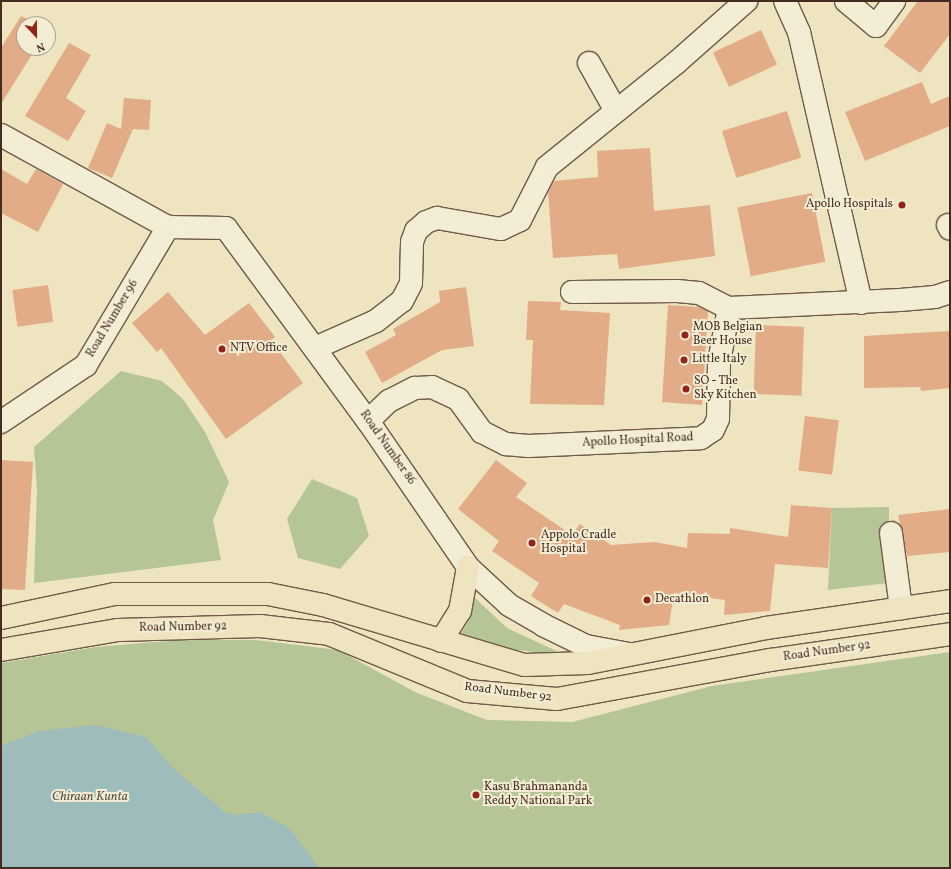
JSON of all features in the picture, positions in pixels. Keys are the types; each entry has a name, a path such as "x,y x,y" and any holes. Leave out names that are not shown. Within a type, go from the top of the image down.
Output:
{"main road":[{"path":"441,641 460,611 468,567"},
{"path":"1,618 115,594 268,594 323,605 524,665 588,663 766,628 950,601"},
{"name":"Road Number 92","path":"1,650 118,630 260,626 330,634 467,691 557,699 770,660 950,634"}],"street":[{"path":"785,1 799,32 861,303"},
{"path":"846,1 876,26 894,1"},
{"path":"315,348 376,321 402,301 411,283 412,242 416,231 426,222 437,218 494,229 512,226 520,220 547,167 676,63 740,3"},
{"path":"589,63 616,111"},
{"path":"1,135 168,227"},
{"name":"Road Number 86","path":"168,227 226,228 368,421 468,567 509,605 543,625 586,646 628,654"},
{"name":"Road Number 96","path":"1,422 86,365 168,227"},
{"path":"572,292 676,291 699,293 729,308 861,303 935,297 950,292"},
{"name":"Apollo Hospital Road","path":"368,421 389,401 415,388 432,387 458,399 482,432 506,444 536,446 701,438 713,430 718,419 719,362 729,308"},
{"path":"891,533 901,608"}],"green space":[{"path":"121,371 162,381 183,399 205,432 229,482 213,520 221,560 34,583 37,489 34,447"},
{"path":"312,479 357,498 369,536 340,569 298,558 287,519"},
{"path":"889,507 888,583 828,590 832,508"},
{"path":"475,598 507,628 565,655 496,648 460,635 469,620"},
{"name":"Kasu Brahmananda Reddy National Park","path":"180,640 256,640 338,650 417,693 487,720 572,722 712,686 950,652 950,868 1,868 1,663 96,647"}],"water":[{"name":"Chiraan Kunta","path":"96,725 146,737 172,767 224,812 237,815 259,812 290,829 319,868 1,868 1,746 39,731"}],"building":[{"path":"918,1 950,1 950,34 920,73 884,46"},
{"path":"16,24 16,56 31,56 1,104 1,48"},
{"path":"761,30 777,64 729,87 713,52"},
{"path":"69,43 91,55 66,98 86,111 68,141 25,116"},
{"path":"922,82 931,104 950,96 950,126 865,161 845,112"},
{"path":"124,98 151,100 149,130 133,129 112,178 88,168 107,123 121,129"},
{"path":"787,111 801,158 736,178 722,131"},
{"path":"650,148 654,211 710,205 715,256 619,269 617,254 553,258 548,192 554,181 598,177 597,151"},
{"path":"1,169 27,184 36,169 63,184 38,232 1,213"},
{"path":"812,193 825,262 751,276 737,208"},
{"path":"48,285 53,322 17,327 12,290"},
{"path":"466,287 474,346 442,350 382,383 365,352 396,335 393,329 440,302 439,291"},
{"path":"168,292 205,335 249,303 275,337 271,340 303,383 226,439 161,348 157,352 132,323"},
{"path":"528,301 561,302 560,310 610,313 604,405 530,404 533,340 526,340"},
{"path":"668,305 699,307 708,311 702,405 662,402"},
{"path":"756,325 804,327 802,396 754,394"},
{"path":"950,331 950,388 921,391 920,387 864,388 864,336"},
{"path":"805,416 839,420 832,475 798,471"},
{"path":"1,460 33,462 25,590 1,589"},
{"path":"496,460 527,483 516,497 572,535 580,524 611,545 654,542 687,548 688,533 730,534 730,528 788,537 791,505 832,508 828,568 775,564 770,611 724,615 725,600 674,593 669,625 619,630 620,625 564,604 558,613 531,596 539,583 492,551 499,541 458,509"},
{"path":"950,509 950,552 907,556 898,515"}],"place":[{"name":"Apollo Hospitals","path":"902,205"},
{"name":"MOB Belgian Beer House","path":"685,335"},
{"name":"NTV Office","path":"222,349"},
{"name":"Little Italy","path":"684,360"},
{"name":"SO - The Sky Kitchen","path":"686,389"},
{"name":"Appolo Cradle Hospital","path":"532,543"},
{"name":"Decathlon","path":"647,600"},
{"name":"Kasu Brahmananda Reddy National Park","path":"476,795"}]}
